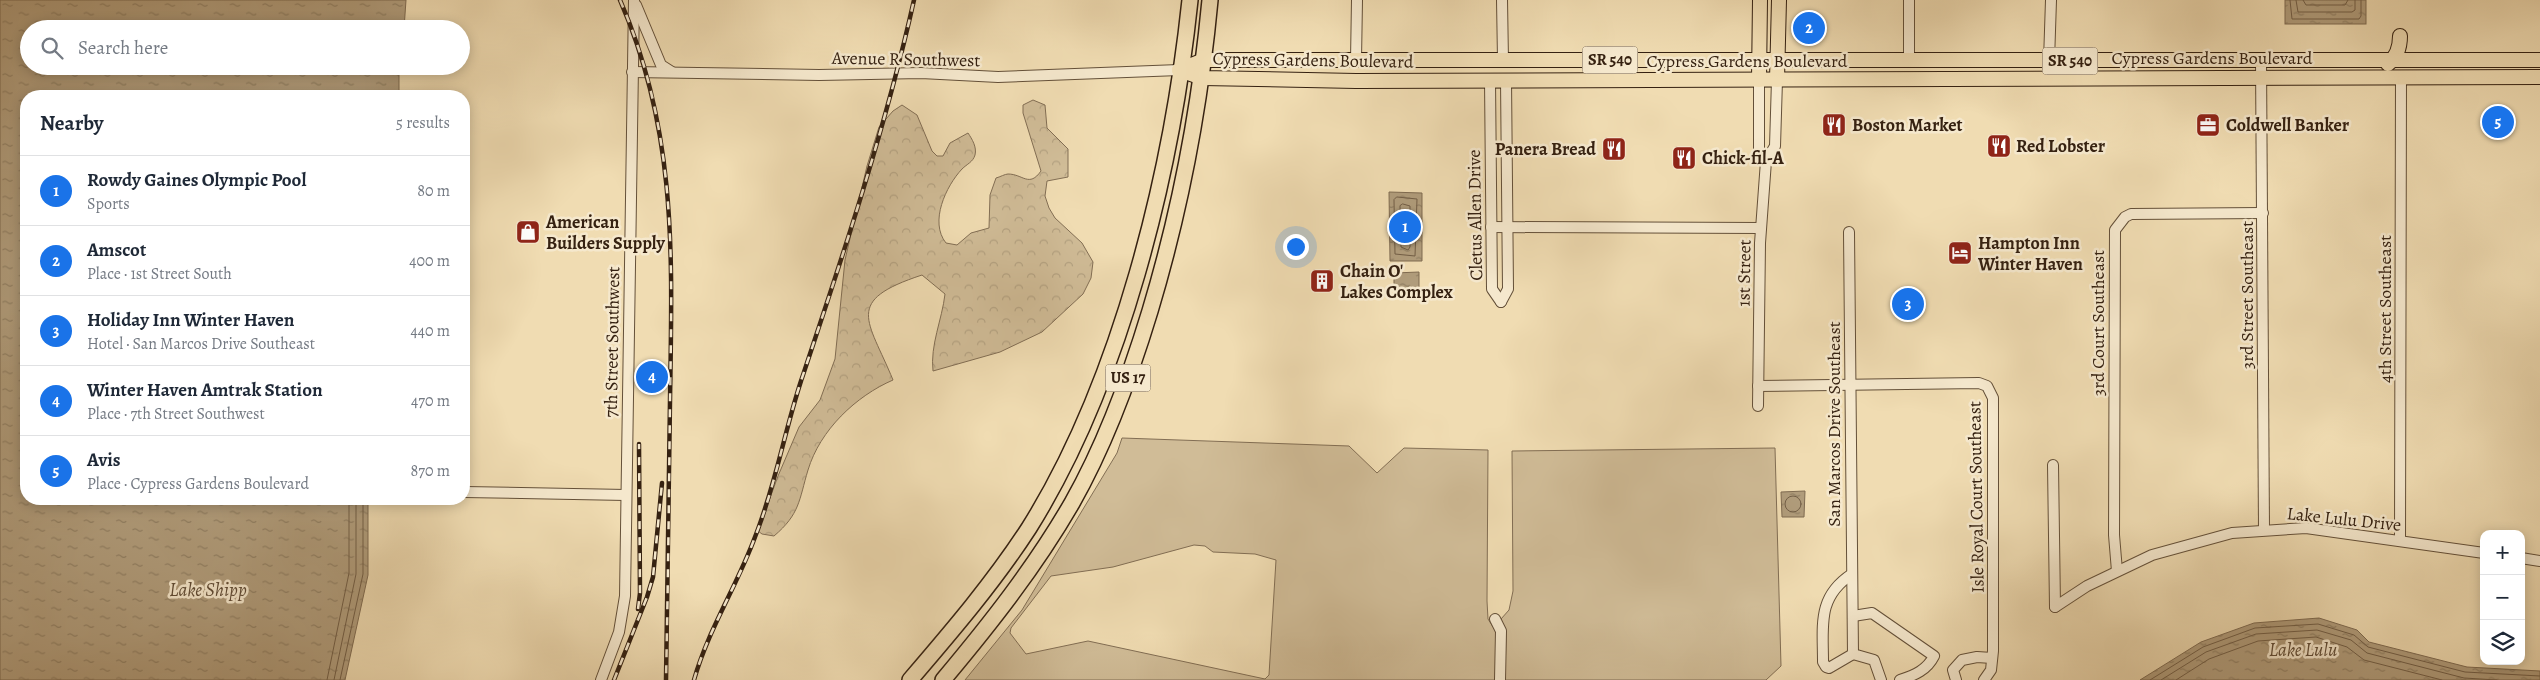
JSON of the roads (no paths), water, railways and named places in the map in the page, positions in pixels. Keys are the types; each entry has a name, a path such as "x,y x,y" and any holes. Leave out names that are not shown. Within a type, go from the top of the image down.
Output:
{"highway":[{"name":"US 17","path":"910,680 982,593 1024,536 1052,488 1090,410 1119,329 1144,241 1165,156 1190,0"},
{"name":"US 17","path":"943,680 1003,608 1050,541 1073,502 1111,422 1140,342 1170,243 1190,160 1202,78 1210,0"}],"main road":[{"path":"1759,80 1760,0"},
{"path":"1777,80 1779,0"},
{"path":"2334,77 2383,68 2393,60 2400,46 2400,36"},
{"name":"Cypress Gardens Boulevard","path":"1179,70 1204,60 2540,60"},
{"path":"2401,77 2458,60"},
{"path":"1914,78 1920,69 1967,66 1978,61"},
{"path":"1974,78 1994,72 2033,67 2049,61"},
{"name":"Cypress Gardens Boulevard","path":"1179,70 1202,78 1356,81 2540,77"}],"street":[{"name":"7th Street Southwest","path":"601,680 619,632 625,596 634,0"},
{"path":"634,0 661,66 673,72"},
{"path":"1356,60 1357,0"},
{"path":"1502,0 1503,60"},
{"path":"1909,0 1909,61"},
{"path":"2049,61 2051,0"},
{"name":"3rd Street Southeast","path":"2261,60 2264,530"},
{"name":"Avenue R Southwest","path":"632,72 819,75 921,73 998,77 1179,70"},
{"name":"4th Street Southeast","path":"2400,540 2401,77"},
{"name":"Cletus Allen Drive","path":"1490,80 1492,288 1501,302 1508,288 1506,80"},
{"name":"1st Street","path":"1759,80 1759,152 1766,161"},
{"name":"1st Street","path":"1758,406 1760,228 1766,161 1776,146 1777,80"},
{"name":"3rd Court Southeast","path":"2117,570 2114,535 2115,230 2125,217 2132,214 2263,213"},
{"path":"1492,227 1760,228"},
{"name":"San Marcos Drive Southeast","path":"1849,232 1853,654"},
{"name":"Isle Royal Court Southeast","path":"1758,389 1849,384 1979,383 1991,390 1992,658 1991,670 1984,680"},
{"path":"2053,465 2055,607 2117,570"},
{"path":"470,492 626,494"},
{"name":"Lake Lulu Drive","path":"2117,570 2152,555 2203,539 2264,530 2306,528 2480,552"},
{"path":"2525,559 2540,561"},
{"path":"1852,574 1840,581 1824,608 1823,662 1829,668 1853,654 1874,660 1881,680"},
{"path":"1852,616 1872,613 1934,656 1930,665 1916,674 1900,680"},
{"path":"1495,619 1502,631 1500,680"},
{"path":"1956,680 1953,670 1962,660 1977,657 1992,658"}],"water":[{"name":"Lake Shipp","path":"0,0 406,0 405,20 20,20 20,75 399,75 399,90 20,90 20,505 368,505 368,575 345,680 0,680"},
{"path":"2285,0 2366,0 2366,24 2285,24"},
{"path":"1389,192 1422,193 1422,261 1390,261"},
{"path":"1419,272 1419,289 1394,289 1394,273"},
{"path":"1805,491 1804,517 1782,517 1781,492"},
{"name":"Lake Lulu","path":"2319,618 2357,630 2369,642 2467,667 2540,671 2540,680 2140,680 2201,642 2254,623"}],"railway":[{"path":"620,0 639,50 653,99 668,197 671,297 666,680"},
{"path":"694,680 707,643 748,555 762,518 795,401 877,144 903,49 914,0"},
{"path":"638,609 640,593 639,444"},
{"path":"614,680 653,577 662,483"}],"place":[{"name":"Amscot","path":"1809,28"},
{"name":"Avis","path":"2498,122"},
{"name":"Boston Market","path":"1834,125"},
{"name":"Coldwell Banker","path":"2208,125"},
{"name":"Red Lobster","path":"1999,146"},
{"name":"Panera Bread","path":"1614,149"},
{"name":"Chick-fil-A","path":"1684,158"},
{"name":"Rowdy Gaines Olympic Pool","path":"1405,227"},
{"name":"American Builders Supply","path":"528,232"},
{"name":"Hampton Inn Winter Haven","path":"1960,253"},
{"name":"Chain O' Lakes Complex","path":"1322,281"},
{"name":"Holiday Inn Winter Haven","path":"1908,304"},
{"name":"Winter Haven Amtrak Station","path":"652,377"}]}
